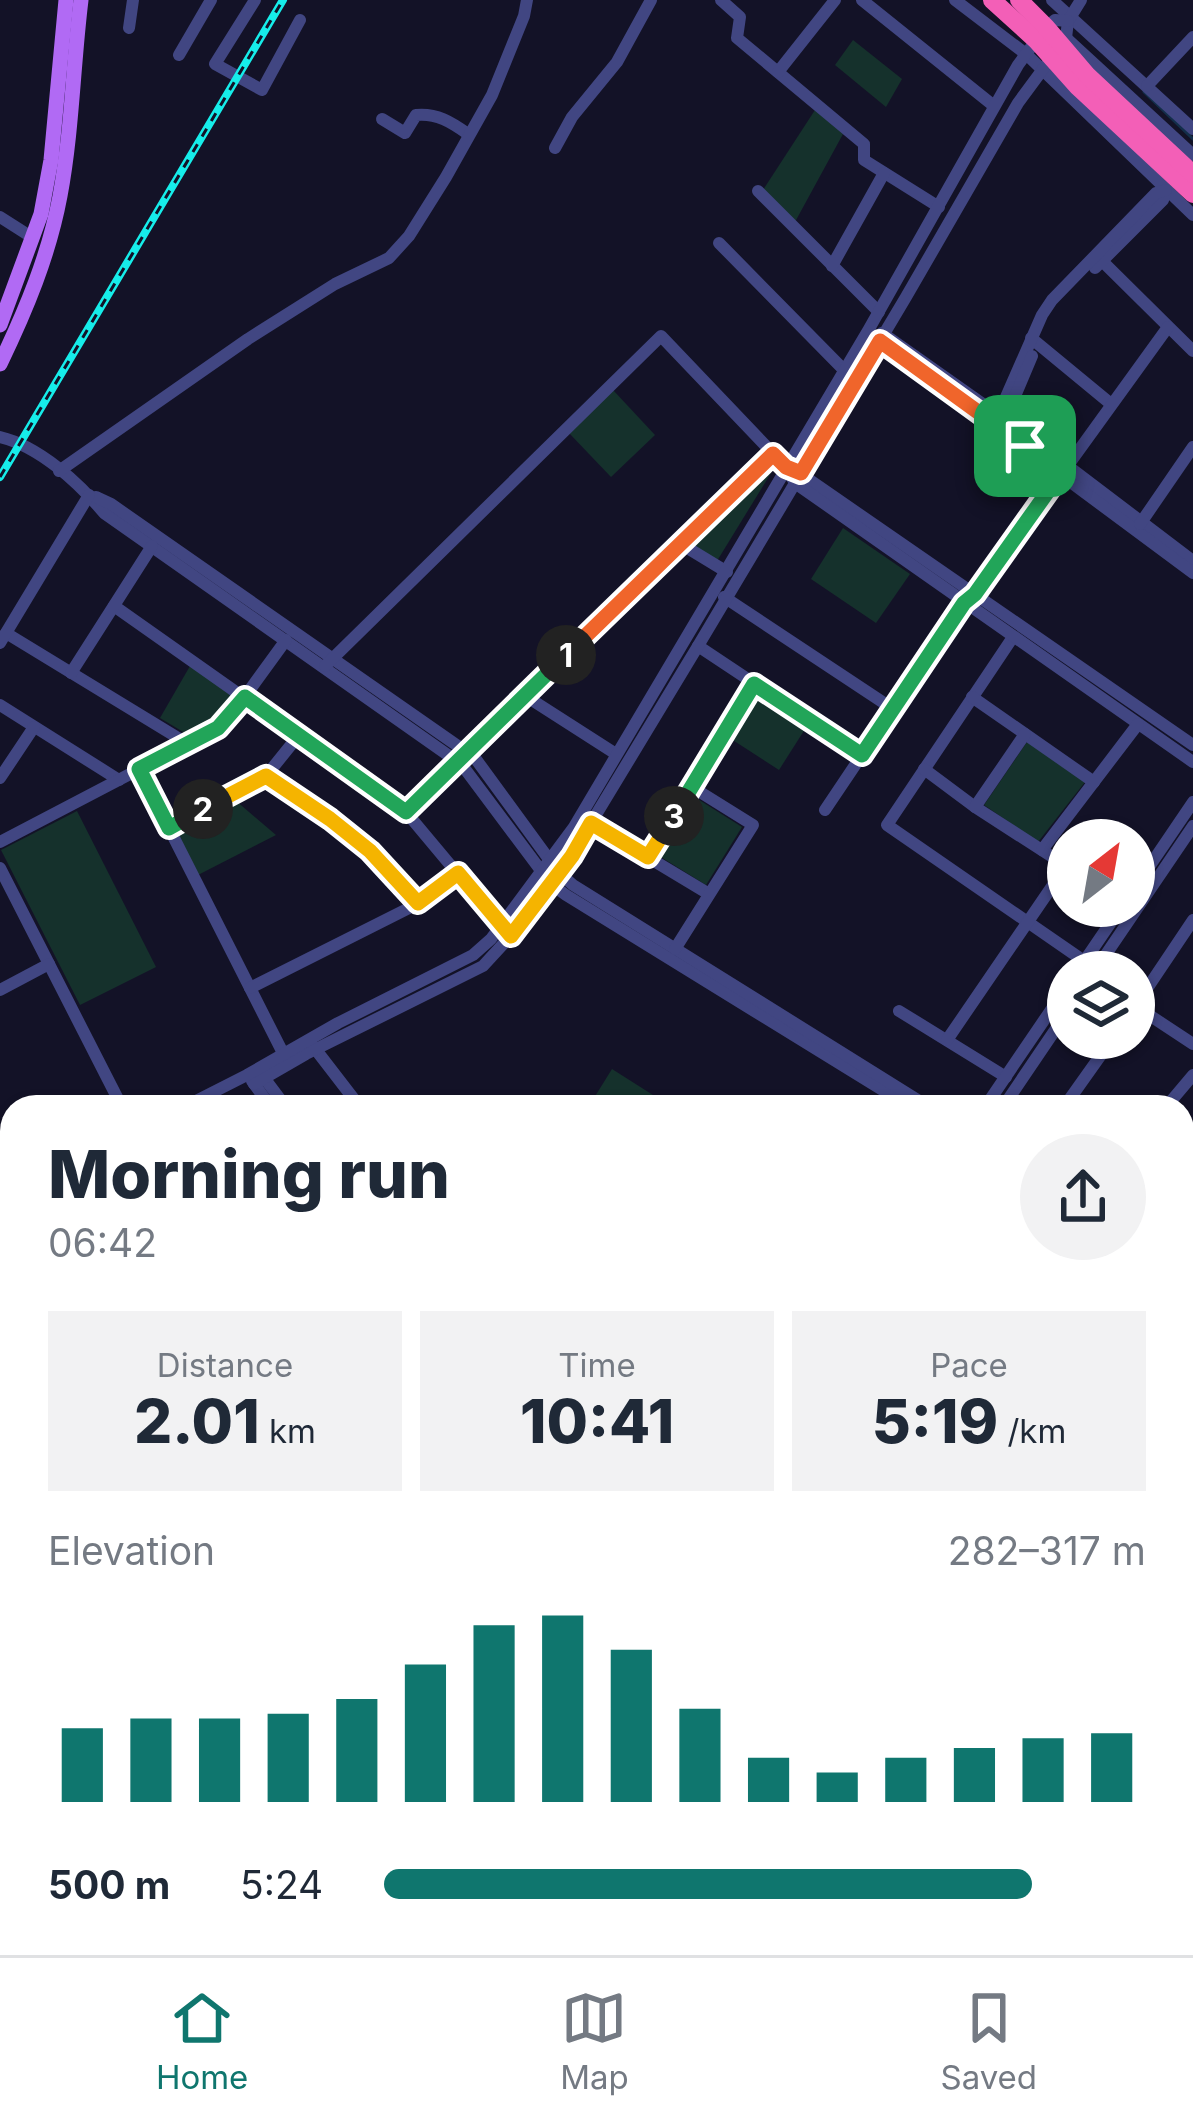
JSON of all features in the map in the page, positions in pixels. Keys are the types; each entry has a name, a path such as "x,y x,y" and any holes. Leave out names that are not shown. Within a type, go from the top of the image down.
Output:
{"highway":[{"path":"992,0 1036,40 1087,75 1193,174"},
{"path":"1020,1 1036,40"},
{"path":"1055,53 1078,87 1150,164 1193,194"}],"main road":[{"path":"0,326 41,214 67,0"},
{"path":"0,364 26,310 60,196 81,0"}],"street":[{"path":"129,28 133,0"},
{"path":"179,55 212,0"},
{"path":"255,0 215,64 262,90 300,20"},
{"path":"59,471 248,339 335,284 389,258 410,236 492,95 527,0"},
{"path":"555,148 572,117 617,62 651,0"},
{"path":"721,0 740,17 737,38 864,144 864,160 939,207"},
{"path":"778,72 835,0"},
{"path":"862,0 994,106"},
{"path":"955,0 1036,40"},
{"path":"1052,0 1193,129"},
{"path":"212,1095 256,1076 473,955 506,931 555,879 738,580 1018,103 1055,53 1081,0"},
{"path":"506,931 574,827 869,329 994,106 1036,40 1055,20 1070,18"},
{"path":"1148,86 1193,37"},
{"path":"1055,53 1193,154"},
{"path":"382,119 405,133 416,115 426,114 468,134"},
{"path":"1150,164 1166,190 1193,215"},
{"path":"832,266 884,172"},
{"path":"999,419 1034,341 1057,306 1099,258 1163,200 1166,190"},
{"path":"758,191 878,312"},
{"path":"0,217 33,238"},
{"path":"719,243 844,370"},
{"path":"1099,258 1193,351"},
{"path":"0,274 16,284"},
{"path":"825,810 970,599 1168,327"},
{"path":"869,329 999,419 1193,573"},
{"path":"330,663 662,336 798,478 970,599 1193,745"},
{"path":"1034,341 1111,404"},
{"path":"0,437 23,446 59,471 104,513 286,640 330,663"},
{"path":"1139,526 1193,446"},
{"path":"406,812 773,454"},
{"path":"89,495 111,504 461,756 555,879 809,1039 908,1095"},
{"path":"89,495 3,638 188,744"},
{"path":"1139,526 1193,561"},
{"path":"681,544 738,580"},
{"path":"71,673 152,546"},
{"path":"712,590 893,709"},
{"path":"970,599 1012,637 1193,762"},
{"path":"114,606 406,812 506,931"},
{"path":"1012,637 887,825 1064,951"},
{"path":"0,842 218,728 286,640"},
{"path":"698,646 862,755"},
{"path":"648,857 754,684"},
{"path":"524,695 616,754"},
{"path":"972,697 1094,782"},
{"path":"0,705 119,780"},
{"path":"1042,850 1138,724"},
{"path":"0,778 34,727"},
{"path":"975,807 1025,734"},
{"path":"169,828 266,776 299,735"},
{"path":"139,769 286,1059"},
{"path":"924,769 1047,853"},
{"path":"266,776 370,851 418,903"},
{"path":"675,949 753,825 692,787"},
{"path":"1099,951 1190,826 1193,802"},
{"path":"591,823 709,894"},
{"path":"1155,865 1190,826"},
{"path":"0,868 116,1095"},
{"path":"250,988 418,903 458,873"},
{"path":"555,879 573,885 675,949 892,1095"},
{"path":"947,1040 1047,895"},
{"path":"1155,975 1193,920"},
{"path":"0,990 49,964"},
{"path":"899,1011 1006,1077"},
{"path":"994,1095 1047,1016"},
{"path":"1155,1020 1193,1044"},
{"path":"1011,1095 1047,1042"},
{"path":"312,1045 352,1095"},
{"path":"1073,1095 1098,1059"},
{"path":"256,1076 265,1095"},
{"path":"256,1076 274,1095"}],"green space":[{"path":"853,40 902,79 886,107 835,65"},
{"path":"815,110 843,134 795,222 763,190"},
{"path":"613,390 655,435 611,477 569,433"},
{"path":"764,468 771,473 717,561 688,544"},
{"path":"843,528 910,574 876,623 811,579"},
{"path":"190,666 236,698 216,722 190,736 160,718"},
{"path":"756,693 807,726 779,770 728,737"},
{"path":"1027,742 1085,782 1056,819 1047,819 1047,831 1038,842 984,805"},
{"path":"693,796 742,827 706,885 656,854"},
{"path":"235,800 276,835 198,875 175,832"},
{"path":"77,811 156,967 80,1005 1,850"},
{"path":"612,1069 653,1095 596,1095"}],"waterway":[{"path":"1144,92 1193,139"}],"railway":[{"path":"0,477 283,0"}],"route":[{"path":"880,341 1025,446 1061,473 964,603 862,755 754,684 648,857 591,823 511,936 458,873 418,903 370,851 266,776 169,828 139,769 218,728 245,697 406,812 773,454 801,473 880,341"}]}
